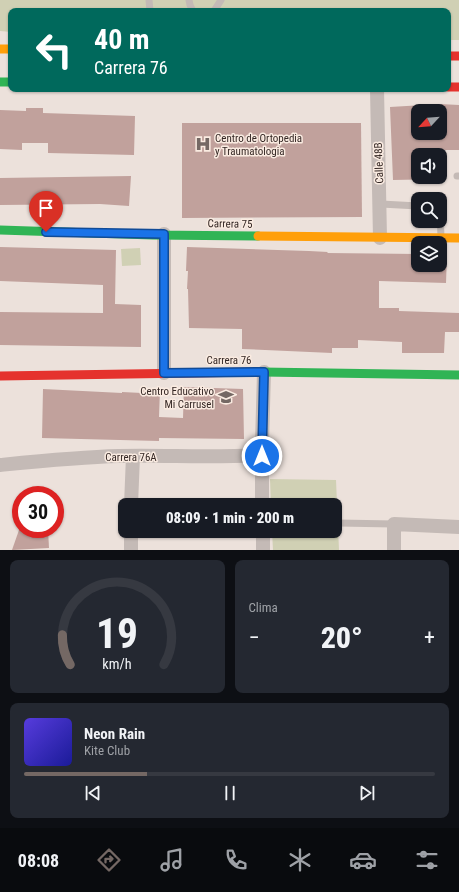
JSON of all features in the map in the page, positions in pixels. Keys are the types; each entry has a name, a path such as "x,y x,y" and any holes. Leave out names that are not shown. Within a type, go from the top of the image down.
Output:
{"street":[{"name":"Calle 48B","path":"377,92 381,204 380,238"},
{"name":"Carrera 75","path":"0,230 411,238"},
{"path":"164,234 164,373"},
{"name":"Carrera 75","path":"447,238 459,238"},
{"path":"262,498 264,372"},
{"name":"Carrera 76","path":"0,376 25,377 264,372 459,375"},
{"path":"131,498 132,456"},
{"name":"Carrera 76A","path":"0,465 63,458 132,456 262,456"},
{"path":"394,550 394,524 459,527"},
{"path":"131,538 131,550"},
{"path":"262,538 263,550"}],"lane":[{"path":"381,204 411,206"},
{"path":"342,523 394,524"}],"green space":[{"path":"0,0 459,0 459,40 451,40 451,8 8,8 8,32 0,31"},
{"path":"140,248 141,265 122,266 121,249"},
{"path":"270,479 336,480 337,498 271,498"},
{"path":"272,538 338,538 339,550 273,550"}],"building":[{"path":"447,104 459,105 459,150 447,150 447,148 411,148 411,180 393,180 390,107 411,106 411,140 447,140"},
{"path":"26,108 43,108 43,113 135,116 134,155 48,153 48,143 22,143 22,150 0,149 0,110 26,111"},
{"path":"182,123 361,123 362,217 182,218"},
{"path":"131,176 129,206 100,204 0,205 0,178"},
{"path":"0,247 116,250 115,304 141,305 141,347 0,345 0,312 103,313 103,285 0,281"},
{"path":"187,247 328,252 327,253 411,254 411,272 446,272 446,283 379,281 379,308 399,308 399,311 459,313 459,332 445,332 444,353 402,353 402,342 358,340 358,348 332,348 332,353 242,349 242,329 189,328 187,289 188,271 186,271"},
{"path":"184,387 243,389 244,439 159,438 159,441 42,438 43,389 142,393 142,389 160,389 159,417 183,418"},
{"path":"16,538 48,538 49,548 12,550"}],"traffic: fast":[{"path":"0,82 8,82"},
{"path":"0,230 153,235 258,236"},
{"path":"262,372 459,375"}],"traffic: slow":[{"path":"0,49 8,49"},
{"path":"258,236 459,238"}],"traffic: jam":[{"path":"451,56 459,56"},
{"path":"451,87 459,87"},
{"path":"0,376 262,372"}],"place":[{"name":"Centro de Ortopedia y Traumatologia","path":"203,144"},
{"name":"Centro Educativo Mi Carrusel","path":"226,397"}],"route":[{"path":"46,232 164,234 164,373 264,372 262,456"}]}
